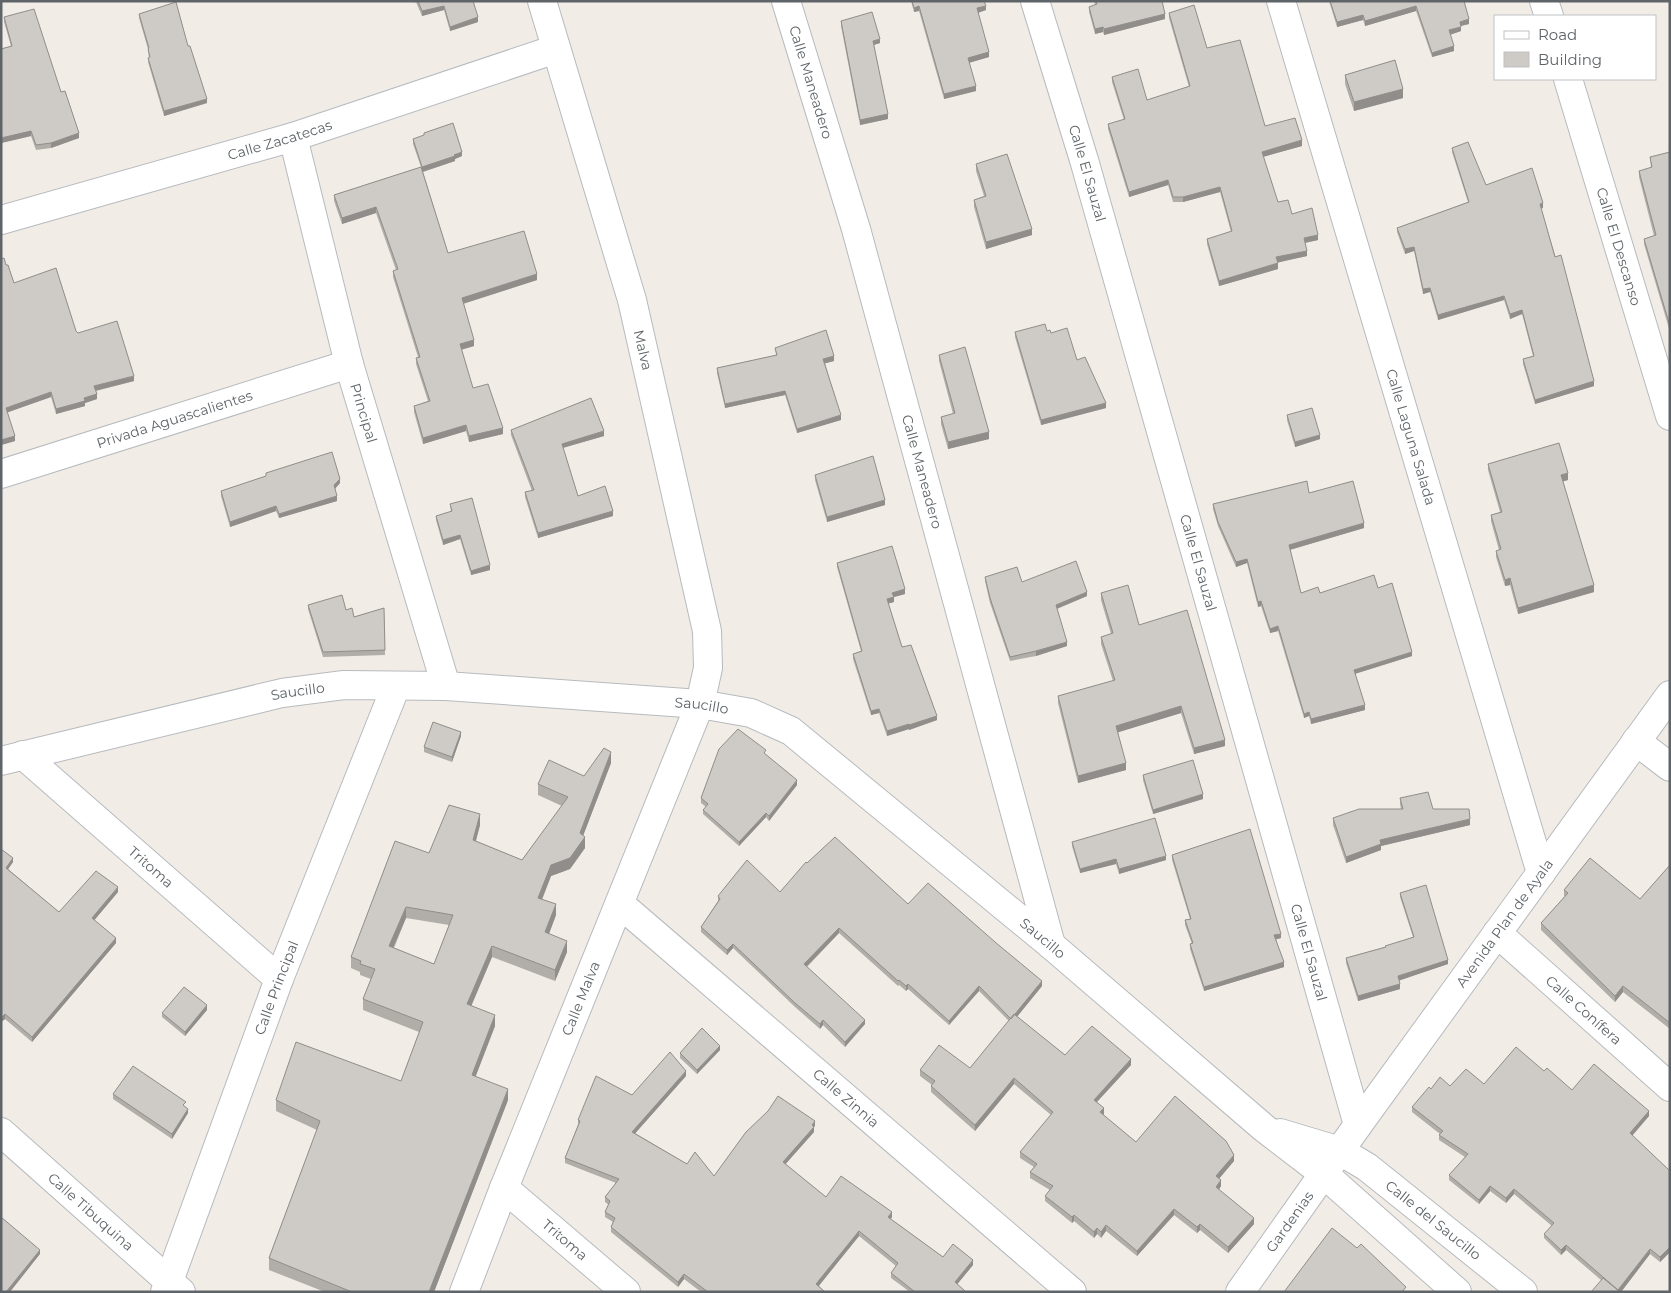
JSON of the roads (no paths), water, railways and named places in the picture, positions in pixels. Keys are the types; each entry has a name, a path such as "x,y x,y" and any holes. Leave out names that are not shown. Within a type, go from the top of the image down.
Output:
{"street":[{"name":"Malva","path":"542,1 632,300 707,631 708,668 700,704"},
{"name":"Calle Maneadero","path":"786,1 856,229 1051,945"},
{"name":"Calle El Sauzal","path":"1035,1 1084,160 1358,1125"},
{"name":"Calle Laguna Salada","path":"1281,1 1541,873"},
{"path":"1544,1 1549,15"},
{"name":"Calle Zacatecas","path":"1,220 293,137 556,49"},
{"name":"Calle El Descanso","path":"1568,80 1670,416"},
{"name":"Principal","path":"293,137 349,364 446,686"},
{"name":"Privada Aguascalientes","path":"1,474 349,364"},
{"name":"Saucillo","path":"12,758 282,693 344,685 446,686 700,704 751,713 791,731 1051,945 1264,1128 1324,1174"},
{"name":"Calle Principal","path":"172,1288 279,980 396,686"},
{"name":"Avenida Plan de Ayala","path":"1340,1152 1497,932 1670,695"},
{"name":"Calle Malva","path":"464,1292 504,1188 700,704"},
{"path":"1636,741 1670,767"},
{"name":"Tritoma","path":"12,758 279,980"},
{"name":"Calle Zinnia","path":"620,904 1072,1292"},
{"name":"Calle Conífera","path":"1497,932 1670,1087"},
{"name":"Saucillo","path":"1264,1128 1340,1152"},
{"name":"Calle Tibuquina","path":"1,1132 172,1288"},
{"name":"Gardenias","path":"1240,1292 1340,1152"},
{"name":"Calle del Saucillo","path":"1340,1152 1366,1167 1523,1292"},
{"path":"1324,1174 1457,1292"},
{"name":"Tritoma","path":"504,1188 626,1292"}]}
